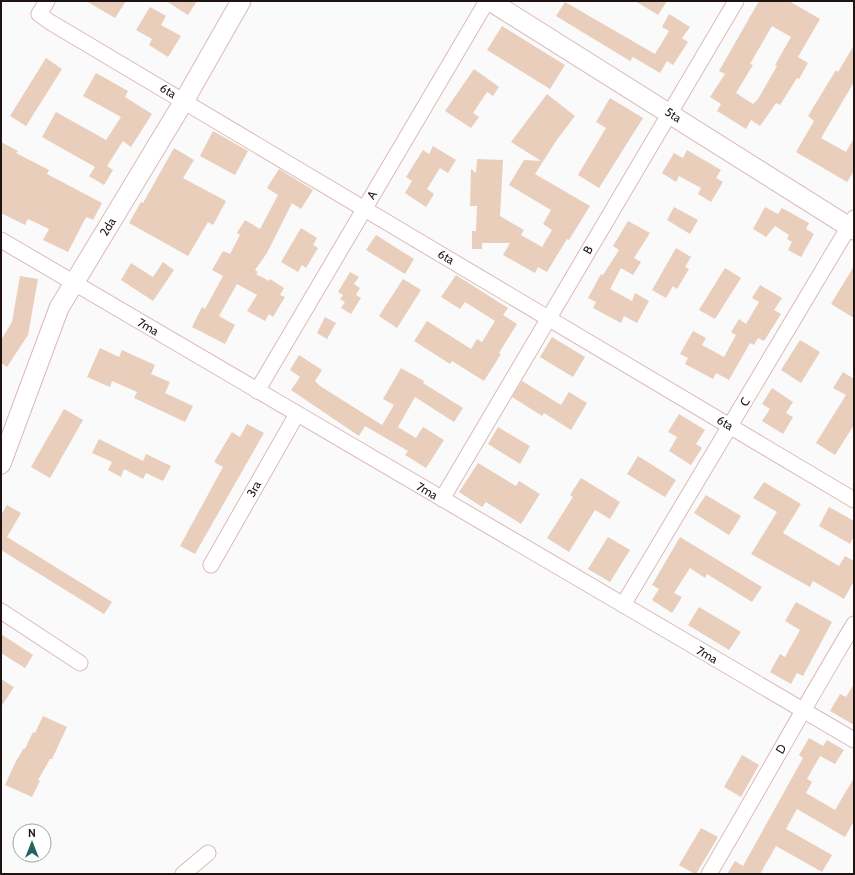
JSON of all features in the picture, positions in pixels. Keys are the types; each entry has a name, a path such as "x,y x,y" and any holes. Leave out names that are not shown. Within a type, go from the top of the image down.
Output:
{"street":[{"name":"6ta","path":"47,1 39,14 854,500"},
{"name":"2da","path":"1,464 59,308 184,101 241,1"},
{"name":"5ta","path":"489,1 852,225"},
{"name":"A","path":"257,391 364,208 489,1"},
{"name":"B","path":"442,499 736,1"},
{"name":"C","path":"623,606 852,225"},
{"name":"7ma","path":"1,240 623,606 854,740"},
{"name":"3ra","path":"211,565 297,414"},
{"path":"1,611 80,663"},
{"name":"D","path":"709,874 754,798 802,710 854,624"},
{"path":"184,874 208,853"}],"building":[{"path":"86,1 126,1 115,18"},
{"path":"166,1 197,1 188,15"},
{"path":"635,1 667,1 658,15"},
{"path":"759,1 789,1 820,19 798,57 808,63 799,79 797,78 780,105 776,103 760,126 751,120 746,129 717,111 721,104 710,97 725,74 719,71","holes":["772,26 791,37 775,65 777,66 758,99 753,104 736,93 753,65 750,64"]},
{"path":"565,2 655,54 669,31 662,27 669,14 690,27 682,38 688,42 673,65 667,61 660,73 633,57 630,61 556,16"},
{"path":"150,7 166,16 161,25 181,36 168,57 149,45 152,39 136,30"},
{"path":"502,26 565,65 550,89 487,50"},
{"path":"854,45 854,82 821,138 846,152 854,138 854,171 847,182 796,152 814,121 808,116 836,70 838,72"},
{"path":"46,58 62,69 26,126 10,116"},
{"path":"474,69 499,87 493,96 487,92 473,113 479,117 471,128 445,111"},
{"path":"96,73 128,91 125,97 152,114 131,147 123,141 107,166 113,170 104,185 89,176 95,167 42,137 56,112 106,140 121,117 83,96"},
{"path":"547,94 575,116 556,141 535,174 590,206 569,240 567,239 547,272 538,267 535,273 503,255 510,243 482,243 482,249 472,249 472,231 476,231 477,206 470,206 471,169 476,173 477,159 503,160 500,216 524,230 521,235 542,247 552,230 543,224 551,210 509,185 524,160 541,161 511,142"},
{"path":"610,98 643,118 599,188 578,175 606,128 596,122"},
{"path":"213,131 248,151 235,175 200,156"},
{"path":"1,142 18,151 16,153 49,170 47,174 102,203 93,220 87,217 85,219 68,252 43,240 49,229 28,219 25,225 1,213"},
{"path":"433,146 456,160 448,173 440,168 427,189 434,194 426,207 405,193 412,181 406,177 423,150 429,154"},
{"path":"174,148 194,160 183,178 226,201 213,225 208,222 188,256 129,223 141,202 143,203"},
{"path":"687,150 721,170 716,178 723,182 711,202 698,194 701,188 679,176 676,182 662,173 674,153 683,158"},
{"path":"279,169 313,190 301,209 292,203 267,253 255,270 258,272 256,274 269,281 270,279 284,288 280,295 285,297 273,317 269,314 265,321 247,311 257,295 237,284 219,316 235,325 225,344 192,327 202,307 205,309 223,276 212,270 223,251 230,254 240,235 237,233 245,220 260,229 278,195 267,188"},
{"path":"674,207 698,220 690,234 667,220"},
{"path":"765,207 778,214 782,208 809,223 806,229 814,234 801,257 788,250 792,242 787,239 789,235 775,226 766,237 753,229"},
{"path":"628,221 650,233 634,258 641,262 633,275 621,268 610,289 632,301 635,293 649,301 637,323 624,316 621,323 593,308 596,302 588,298 601,274 603,275 619,250 613,246"},
{"path":"301,228 317,238 313,245 318,248 306,268 302,265 298,272 281,262"},
{"path":"376,235 414,259 405,274 366,250"},
{"path":"676,248 691,257 685,267 689,269 677,289 673,286 666,298 652,290"},
{"path":"163,262 174,270 153,301 121,280 131,263 153,277"},
{"path":"854,266 854,318 831,304"},
{"path":"725,268 741,278 715,319 699,310"},
{"path":"350,272 359,277 354,284 360,288 356,295 361,298 351,314 341,308 345,302 340,299 343,295 338,292"},
{"path":"456,275 508,308 503,315 517,324 484,381 452,361 450,364 414,341 427,321 471,349 477,339 482,342 495,321 465,302 460,309 441,297"},
{"path":"20,276 38,279 28,335 7,367 1,363 1,340 12,322"},
{"path":"403,279 421,290 397,328 379,316"},
{"path":"760,285 782,298 774,310 781,314 764,341 758,338 754,345 750,343 729,380 716,373 713,379 685,364 688,358 680,354 693,331 706,338 702,345 724,357 736,335 731,332 739,319 746,324 759,302 752,298"},
{"path":"325,317 336,323 327,339 317,333"},
{"path":"552,337 585,357 573,377 540,357"},
{"path":"800,340 820,352 801,383 781,370"},
{"path":"100,348 119,357 122,350 155,365 151,374 170,382 165,393 193,406 185,422 134,398 137,392 112,381 110,387 87,377"},
{"path":"299,355 322,370 315,381 320,386 382,425 394,405 383,399 401,368 424,381 423,383 463,408 454,422 415,397 398,427 416,438 423,427 444,440 426,468 405,455 408,451 365,426 359,436 291,390 300,377 290,370"},
{"path":"843,372 854,379 854,425 835,455 816,443 846,395 833,388"},
{"path":"522,381 561,405 569,392 587,403 571,430 544,413 542,416 512,397"},
{"path":"772,388 793,402 786,413 793,417 783,434 762,421 770,409 762,404"},
{"path":"64,409 83,420 50,478 31,467"},
{"path":"679,414 705,430 696,444 702,448 691,465 669,451 677,437 668,432"},
{"path":"247,424 264,433 195,554 180,546 223,467 214,462 232,432 240,437"},
{"path":"498,427 530,446 520,464 488,444"},
{"path":"99,439 143,461 146,454 171,466 163,481 146,473 143,479 124,469 121,477 108,470 112,462 92,453"},
{"path":"638,456 676,480 665,497 627,474"},
{"path":"478,463 516,486 519,481 540,494 521,524 486,502 482,507 459,492"},
{"path":"581,478 620,502 610,519 595,510 569,552 547,538 573,497 570,495"},
{"path":"764,482 801,504 783,533 839,566 845,556 854,561 854,581 844,599 813,581 810,587 751,554 777,512 753,498"},
{"path":"706,495 741,516 729,535 694,513"},
{"path":"7,505 21,513 7,537 112,602 104,614 1,550 1,515"},
{"path":"829,507 854,521 854,536 850,544 819,526"},
{"path":"608,537 630,550 610,582 588,569"},
{"path":"680,537 762,587 752,602 707,574 705,578 690,568 674,593 682,597 672,613 652,600 659,589 652,585"},
{"path":"796,602 832,622 803,676 797,673 791,684 770,672 780,654 785,657 800,630 785,621"},
{"path":"699,607 741,632 729,650 688,625"},
{"path":"1,634 33,655 25,668 1,653"},
{"path":"1,679 14,687 1,707"},
{"path":"854,684 854,725 830,711 840,694 846,697"},
{"path":"43,716 67,727 52,759 50,759 38,780 40,781 32,797 5,785 16,761 24,748 25,749 33,732 35,733"},
{"path":"809,738 823,746 827,740 844,750 835,764 820,756 807,779 812,782 806,793 835,810 854,778 854,821 845,837 797,809 786,829 832,855 822,872 776,846 760,874 727,874 735,861 743,866 803,758 799,755"},
{"path":"742,755 759,765 741,797 724,787"},
{"path":"701,828 718,837 695,874 679,865"}]}
